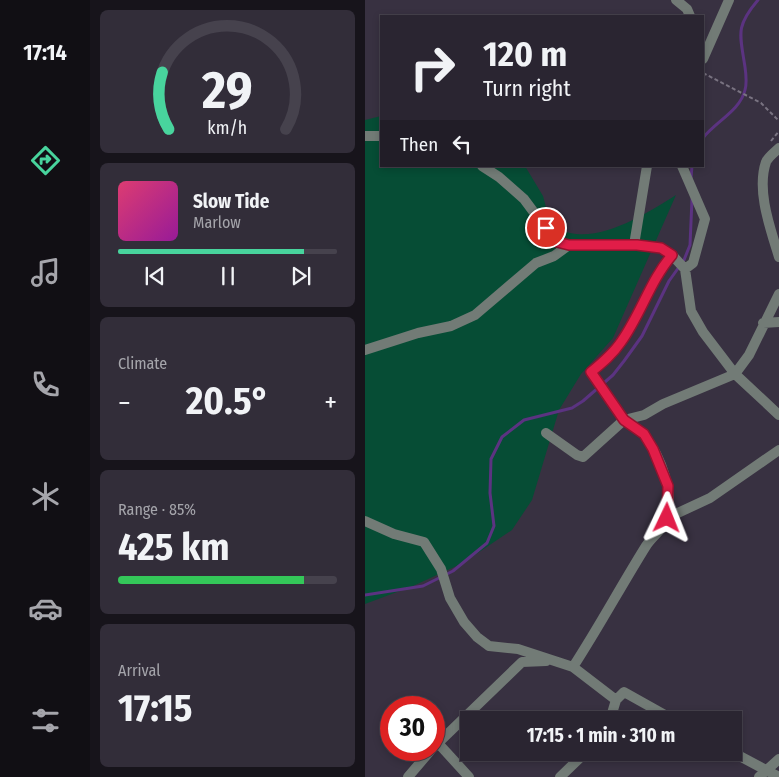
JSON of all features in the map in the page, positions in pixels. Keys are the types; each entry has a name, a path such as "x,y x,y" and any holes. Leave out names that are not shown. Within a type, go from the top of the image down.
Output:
{"street":[{"path":"676,0 687,9 690,15"},
{"path":"704,56 717,32 729,0"},
{"path":"365,136 380,136"},
{"path":"779,148 767,162 763,190 767,218 779,257"},
{"path":"484,167 499,177 524,199 557,242 569,245 634,245 661,248 672,255 685,269 691,311 703,332 735,374 779,415"},
{"path":"634,245 647,167"},
{"path":"682,167 705,220 693,263 685,269"},
{"path":"365,350 418,333 451,326 475,315 537,263 554,256 569,245"},
{"path":"573,667 602,623 647,544 662,528 667,518 668,486 653,449 644,434 624,420 591,372 608,358 621,342 659,270 672,255"},
{"path":"545,432 577,456 583,456 624,420 644,416 663,404 735,374 749,355 763,323 779,294"},
{"path":"763,323 779,322"},
{"path":"667,518 710,498 779,450"},
{"path":"365,521 394,534 424,542 441,569 450,598 464,622 483,642 489,646 518,649 573,667 617,700"},
{"path":"445,735 521,662 549,660"},
{"path":"613,711 617,700 624,692 658,711"},
{"path":"445,756 469,777"},
{"path":"742,759 762,774 779,777"},
{"path":"762,774 779,759"},
{"path":"409,777 422,761"},
{"path":"560,777 577,761"}],"path":[{"path":"704,74 761,104 779,121"}],"green space":[{"path":"380,116 380,167 526,167 543,196 550,222 570,233 597,233 611,229 640,217 676,195 613,338 581,374 559,410 532,500 512,530 463,563 413,586 365,604 365,120"}],"waterway":[{"path":"704,137 733,110 746,87 741,31 742,24 758,0"},
{"path":"691,178 692,167"},
{"path":"365,595 423,586 453,571 487,543 494,526 490,493 491,459 502,437 524,420 572,408 613,375 642,336 669,281 684,260 690,245 692,199"}],"route":[{"path":"546,228 557,242 569,245 581,243 637,245 661,248 672,255 659,270 621,342 608,358 591,372 624,420 644,434 653,449 668,486 667,518"}]}
